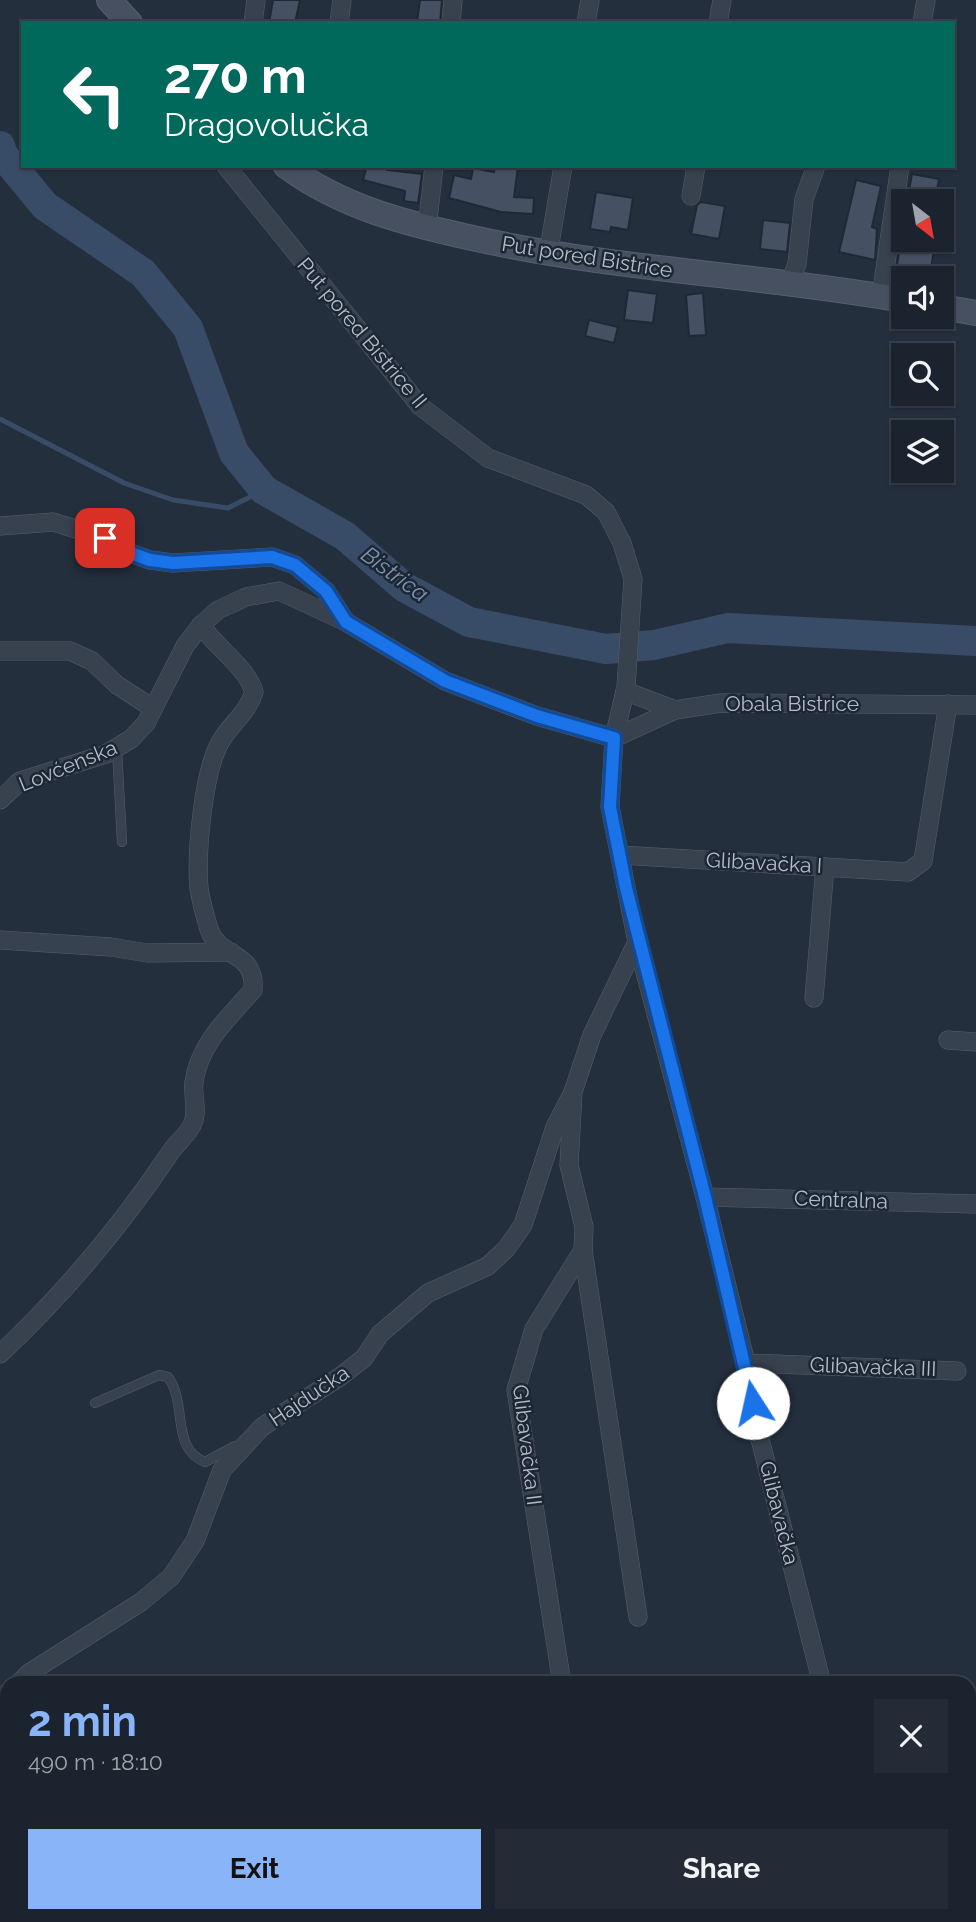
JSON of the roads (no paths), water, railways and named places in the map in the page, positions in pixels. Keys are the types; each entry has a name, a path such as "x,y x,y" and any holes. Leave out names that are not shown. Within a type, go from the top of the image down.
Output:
{"street":[{"path":"109,0 128,21"},
{"path":"253,21 256,0"},
{"path":"339,21 342,0"},
{"path":"451,21 453,0"},
{"path":"586,21 590,0"},
{"path":"718,21 722,0"},
{"path":"922,21 926,0"},
{"name":"Put pored Bistrice II","path":"228,168 420,406 488,458 586,495 606,512 622,543 633,579 625,689"},
{"name":"Put pored Bistrice","path":"292,168 313,175 347,204 427,228 548,255 891,298"},
{"path":"427,228 434,168"},
{"path":"548,255 563,168"},
{"path":"691,196 696,168"},
{"path":"789,286 797,264 804,199 815,168"},
{"path":"894,266 900,168"},
{"path":"954,309 976,313"},
{"path":"0,526 53,522 105,538 125,551 150,560 173,563 272,557 295,565 326,591 346,622"},
{"name":"Lovćenska","path":"0,800 20,781 117,749 146,723 151,707 185,646 201,625 219,610 246,597 279,591 346,622 445,681 537,716 614,738"},
{"path":"0,1354 56,1301 134,1209 192,1126 195,1104 193,1084 202,1053 229,1014 253,989 251,969 242,958 221,946 210,933 199,887 202,820 209,772 220,742 254,692 247,678 212,642 201,625"},
{"path":"0,651 70,651 92,661 117,685 151,707"},
{"path":"625,689 675,710"},
{"name":"Glibavačka","path":"625,689 614,738 610,807 637,942 705,1197 746,1363 756,1423 820,1676"},
{"name":"Obala Bistrice","path":"614,738 675,710 721,703 976,705"},
{"name":"Glibavačka I","path":"620,855 908,872 923,861 948,704"},
{"path":"814,998 825,867"},
{"path":"0,940 10,938 147,953 231,952"},
{"path":"637,942 592,1035 573,1092 569,1166 583,1227 583,1250 638,1617"},
{"path":"948,1040 976,1042"},
{"name":"Hajdučka","path":"30,1676 141,1602 171,1577 195,1541 222,1470 262,1427 341,1376 363,1358 380,1334 428,1293 488,1266 506,1249 523,1225 555,1127 573,1092"},
{"name":"Centralna","path":"705,1197 976,1204"},
{"name":"Glibavačka II","path":"561,1676 516,1390 534,1329 583,1250"},
{"name":"Glibavačka III","path":"746,1363 957,1371"}],"lane":[{"path":"117,749 122,842"},
{"path":"95,1403 159,1375 168,1377 179,1397 184,1447 193,1458 205,1462 221,1456 262,1427"}],"waterway":[{"name":"Bistrica","path":"0,146 3,155 45,206 143,273 188,328 234,453 264,490 345,536 404,587 469,622 606,649 654,645 728,628 976,641"},
{"path":"0,419 124,483 173,500 228,508 264,490"}]}
